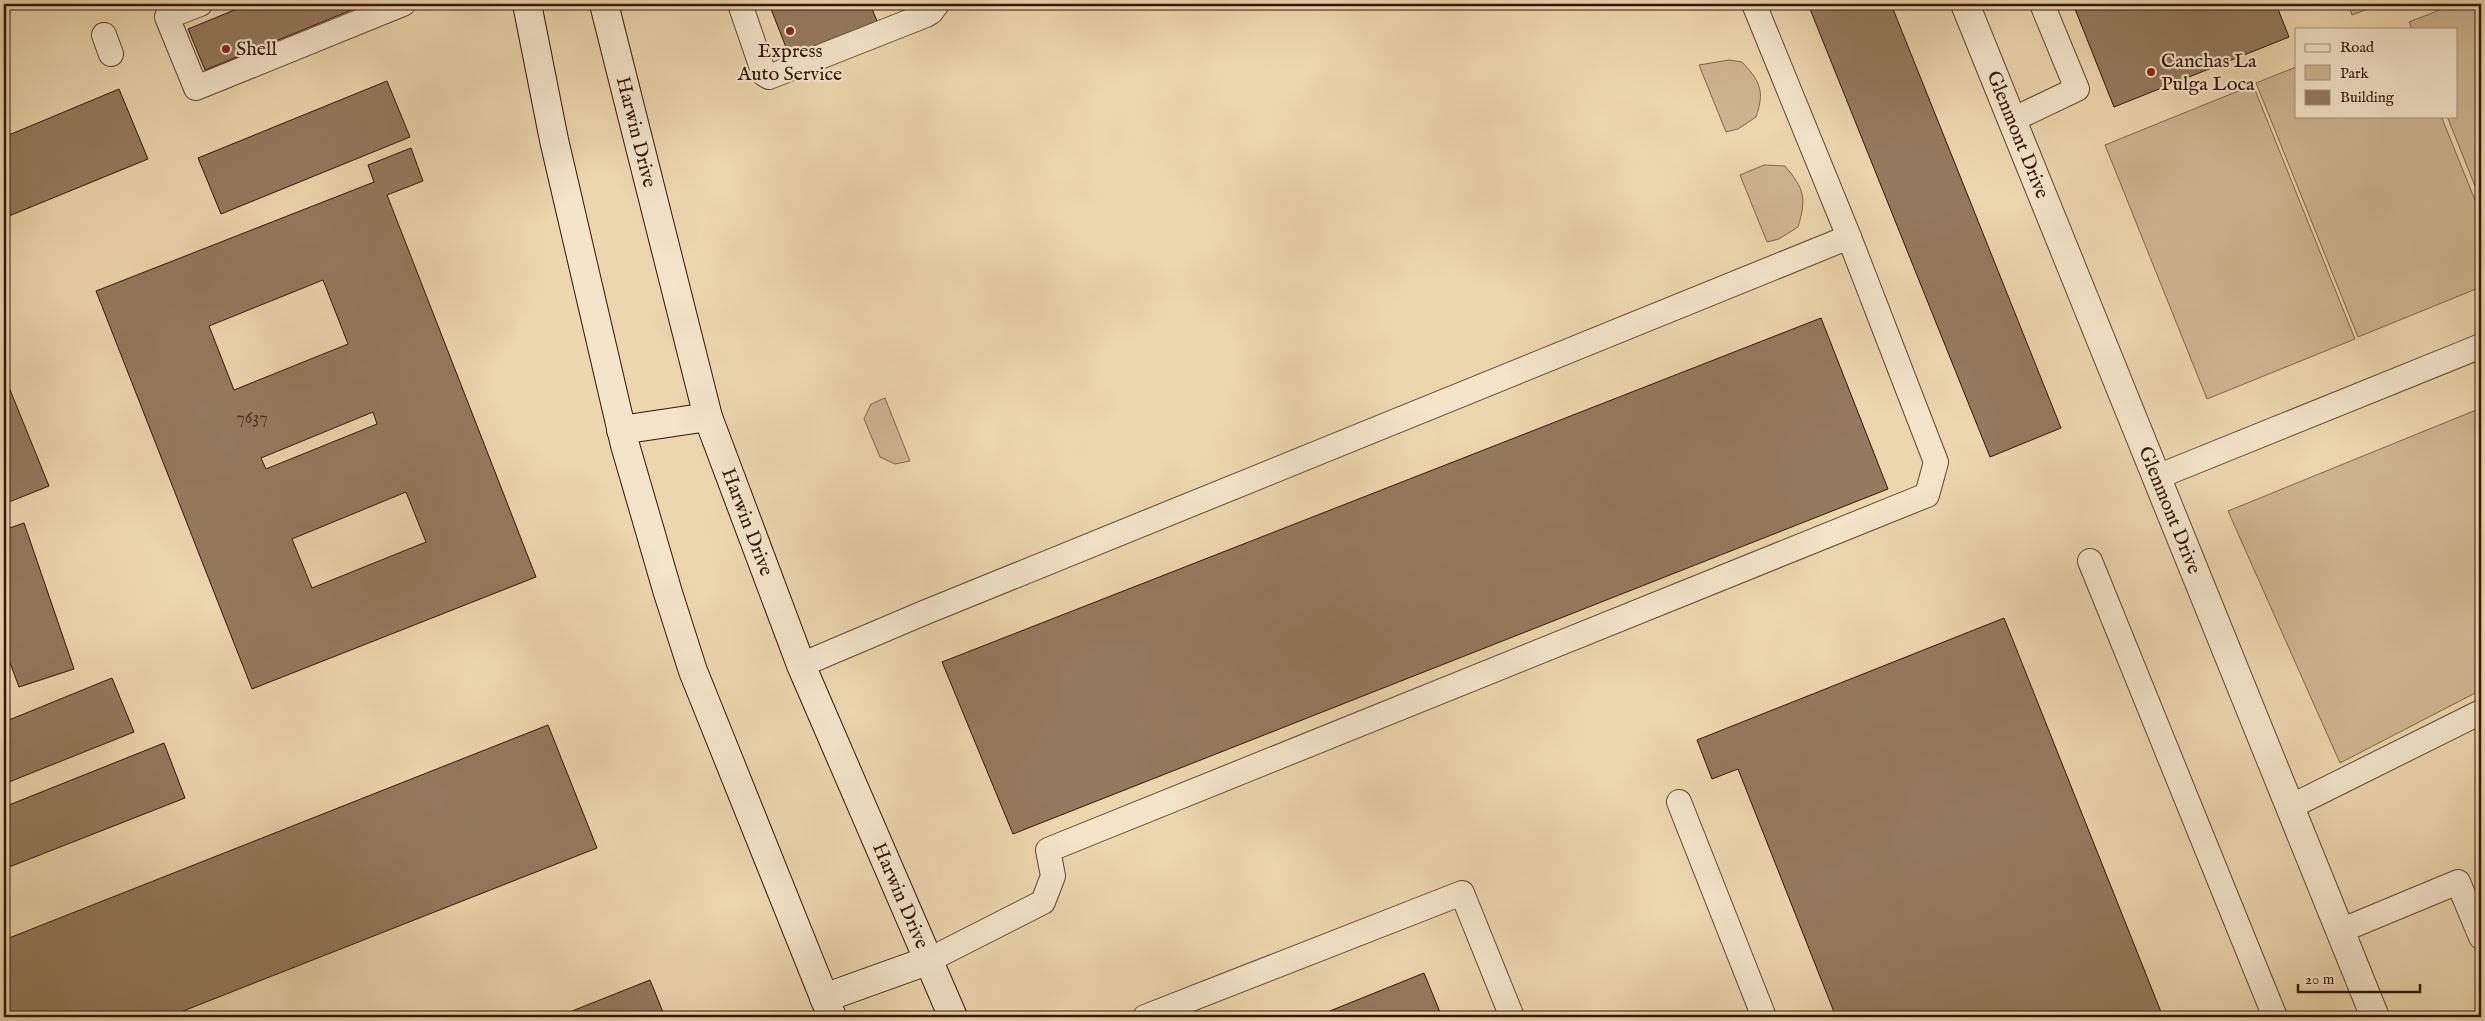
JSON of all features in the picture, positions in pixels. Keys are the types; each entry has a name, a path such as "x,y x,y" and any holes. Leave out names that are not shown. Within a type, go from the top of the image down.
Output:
{"main road":[{"path":"527,4 554,140 621,430 693,671 828,1007 926,961"},
{"name":"Harwin Drive","path":"604,4 708,417 801,665 926,961 953,1017"},
{"name":"Glenmont Drive","path":"1966,4 2375,1017"},
{"path":"621,430 708,417"}],"lane":[{"path":"200,4 167,17 196,88 403,4"},
{"path":"740,4 764,74 769,77 931,12 937,4"},
{"path":"926,961 1044,902 1053,876 1048,850 1927,495 1936,462 1849,237 1754,4"},
{"path":"2012,120 2077,89 2042,4"},
{"path":"801,665 926,612 1849,237"},
{"path":"2157,477 2481,346"},
{"path":"2090,560 2275,1017"},
{"path":"2290,807 2481,712"},
{"path":"1679,802 1764,1017"},
{"path":"2340,931 2458,882 2481,937"},
{"path":"1144,1017 1462,893 1512,1017"}],"green space":[{"path":"2348,4 2381,4 2352,15"},
{"path":"2455,4 2481,4 2481,201 2448,118 2458,118 2458,28 2412,28 2409,22"},
{"path":"1729,60 1742,62 1753,75 1759,87 1760,100 1756,117 1738,129 1726,132 1699,65"},
{"path":"2295,67 2295,118 2442,118 2481,215 2481,287 2358,337 2256,83"},
{"path":"2253,85 2355,339 2207,399 2105,145"},
{"path":"1764,165 1785,166 1800,187 1803,201 1798,227 1779,239 1767,242 1740,175"},
{"path":"885,398 910,461 895,464 880,457 864,419 871,404"},
{"path":"2481,408 2481,690 2340,763 2228,511"}],"building":[{"name":"Shell","path":"249,4 366,4 205,70 188,29"},
{"path":"769,4 870,4 879,26 791,60"},
{"path":"1808,4 1891,4 2061,428 1990,457"},
{"name":"Canchas La Pulga Loca","path":"2073,4 2276,4 2289,37 2114,107"},
{"path":"387,81 410,137 221,214 198,158"},
{"path":"119,89 148,159 4,218 4,137"},
{"path":"411,148 423,181 387,195 536,577 252,689 96,291 374,182 368,165","holes":["323,280 348,344 234,390 209,326","373,412 377,424 266,469 261,458","406,492 426,542 312,588 292,539"]},
{"path":"1821,318 1888,489 1013,834 942,662"},
{"path":"4,375 49,486 4,504"},
{"path":"24,523 74,669 19,687 9,660 4,662 4,530"},
{"path":"2004,618 2163,1017 1836,1017 1738,769 1712,779 1697,740"},
{"path":"112,678 134,732 4,784 4,722"},
{"path":"548,725 597,848 168,1017 4,1017 4,940"},
{"path":"164,743 185,798 4,869 4,807"},
{"path":"1424,973 1442,1017 1315,1017"},
{"path":"650,980 665,1017 557,1017"}],"place":[{"name":"Express Auto Service","path":"790,31"},
{"name":"Shell","path":"226,49"},
{"name":"Canchas La Pulga Loca","path":"2151,72"}]}
